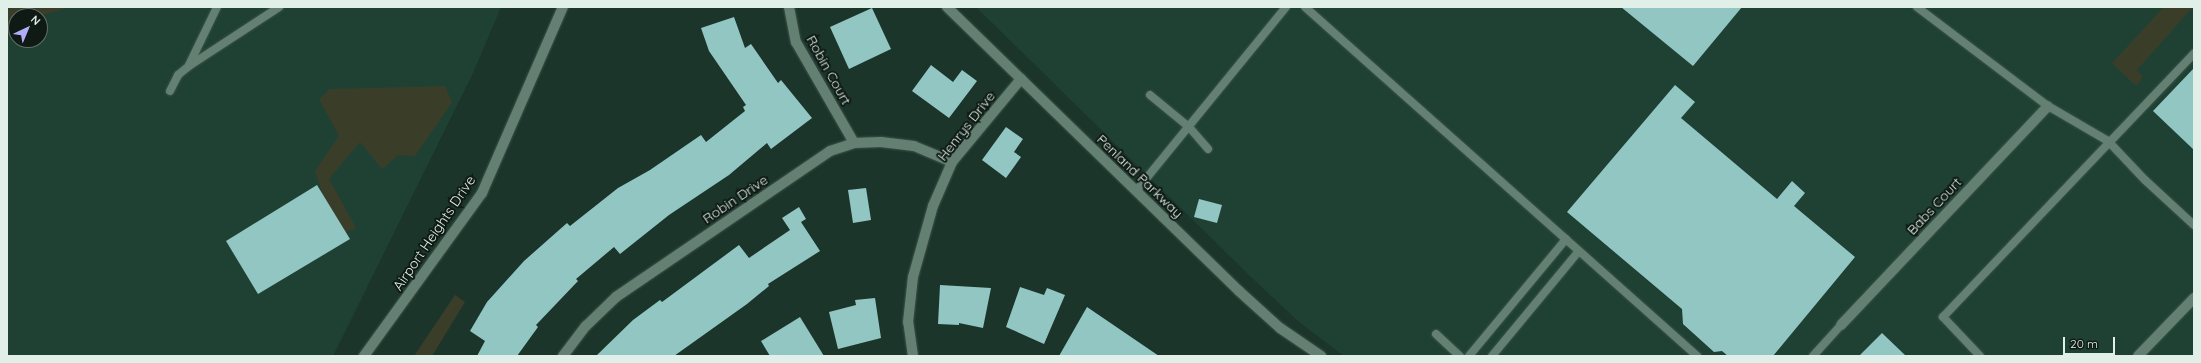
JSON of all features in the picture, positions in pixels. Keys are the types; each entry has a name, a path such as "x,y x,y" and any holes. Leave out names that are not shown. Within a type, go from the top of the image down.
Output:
{"street":[{"name":"Airport Heights Drive","path":"364,356 482,193 562,7"},
{"name":"Robin Court","path":"789,7 796,42 854,143"},
{"name":"Penland Parkway","path":"947,7 1244,297 1280,328 1321,356"},
{"name":"Henrys Drive","path":"913,356 908,322 913,277 933,206 952,162 1021,80"},
{"name":"Babs Court","path":"1841,325 2048,106"},
{"name":"Robin Drive","path":"563,356 586,326 616,297 830,151 854,143 881,142 914,146 952,162"},
{"path":"2138,356 2194,298"}],"lane":[{"path":"189,66 217,7"},
{"path":"170,91 178,75 189,66 279,7"},
{"path":"1136,191 1286,7"},
{"path":"1306,7 1697,356"},
{"path":"1917,7 2048,106 2108,141 2145,180 2194,225"},
{"path":"1980,356 1943,317 2108,141 2194,53"},
{"path":"1150,95 1189,127 1208,149"},
{"path":"1469,356 1566,239"},
{"path":"1492,356 1580,251"},
{"path":"1813,356 1841,325"},
{"path":"1436,334 1460,356"}],"shaded area":[{"path":"7,7 501,7 473,73 333,356 7,356"},
{"path":"7,7 71,7 48,13 48,8 8,8 7,36"},
{"path":"976,7 2194,7 2194,356 1344,356 1299,322 1251,277"},
{"path":"2164,7 2193,7 2137,70 2143,77 2136,86 2112,63"},
{"path":"445,86 452,102 415,156 398,155 382,169 360,142 329,179 356,228 346,232 323,195 315,171 339,136 319,99 330,89"},
{"path":"455,295 465,302 432,356 414,356"}],"building":[{"path":"1621,7 1742,7 1693,66"},
{"path":"872,8 891,49 849,69 830,27"},
{"path":"734,17 745,48 751,44 778,83 781,80 812,118 771,149 767,143 729,175 669,215 620,254 614,247 576,279 578,281 536,325 538,327 517,356 477,356 485,341 470,331 487,302 524,261 567,223 570,226 618,188 650,170 701,135 706,142 745,111 743,107 746,105 709,51 701,28"},
{"path":"931,65 953,82 962,70 977,81 949,118 912,91"},
{"path":"2194,68 2194,150 2153,111"},
{"path":"1675,85 1695,102 1681,118 1777,199 1792,181 1805,193 1794,206 1855,257 1773,356 1728,356 1722,351 1714,352 1683,324 1682,309 1567,212"},
{"path":"1006,127 1023,139 1014,152 1021,157 1006,178 982,160"},
{"path":"317,185 350,239 258,294 226,241"},
{"path":"866,188 871,220 853,223 848,190"},
{"path":"1199,199 1222,205 1217,223 1194,217"},
{"path":"799,207 806,219 801,222 820,251 768,284 769,286 747,304 674,356 596,356 633,320 660,300 662,302 739,245 749,258 790,230 782,218"},
{"path":"940,285 991,288 983,328 959,323 959,325 938,324"},
{"path":"1020,287 1044,295 1047,288 1065,295 1044,344 1006,327"},
{"path":"875,298 881,338 838,349 829,312 856,305 855,300"},
{"path":"1087,307 1159,356 1059,356"},
{"path":"800,317 824,356 770,356 761,341"},
{"path":"1882,333 1906,356 1859,356"}]}
